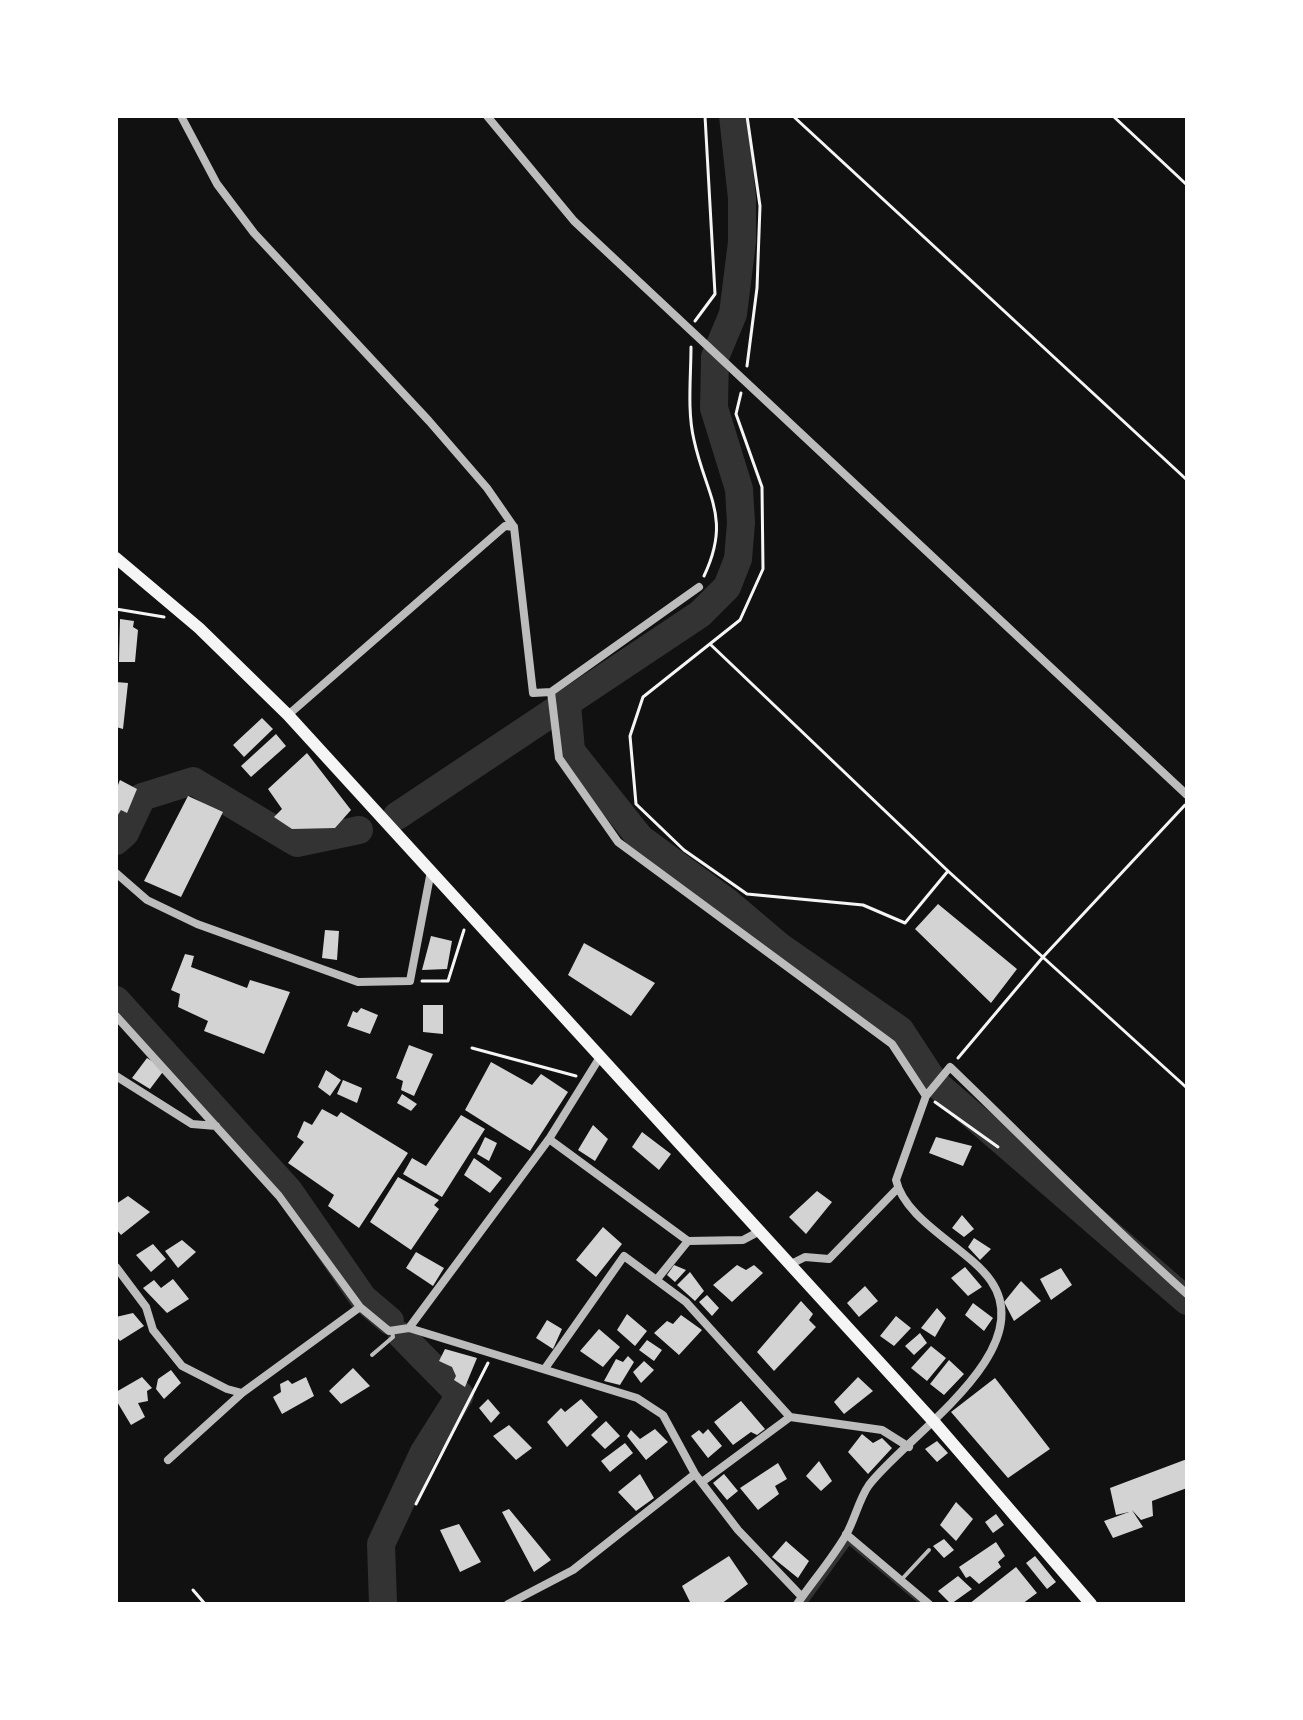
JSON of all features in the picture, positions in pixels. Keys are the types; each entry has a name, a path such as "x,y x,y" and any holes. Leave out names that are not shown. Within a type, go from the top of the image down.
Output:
{"main road":[{"path":"116,558 191,622 288,715 934,1422 1091,1604"}],"street":[{"path":"181,116 217,184 254,233 429,421 487,488 514,527 533,693 551,692 699,587"},
{"path":"487,116 574,221 1187,795"},
{"path":"288,715 505,526 514,527"},
{"path":"551,692 559,758 618,842 892,1044 926,1096"},
{"path":"116,873 147,900 197,924 358,982 410,981 431,871"},
{"path":"116,1016 279,1196 360,1307 392,1331 409,1328 546,1367 637,1398 663,1415 695,1474 738,1530 799,1600 846,1534 869,1485 934,1422 996,1347 1002,1331 1001,1314 992,1282 915,1210 898,1188"},
{"path":"409,1328 549,1139 600,1057"},
{"path":"791,1264 805,1257 829,1259 898,1188 902,1159 926,1096 950,1067 1062,1174 1099,1216 1187,1294"},
{"path":"116,1076 192,1124 217,1126"},
{"path":"549,1139 688,1241 743,1240 760,1231"},
{"path":"658,1278 688,1241"},
{"path":"546,1367 624,1256 658,1278 717,1334 790,1417 882,1430 909,1447"},
{"path":"116,1267 146,1307 153,1330 182,1366 227,1389 242,1393"},
{"path":"168,1460 242,1393 360,1307"},
{"path":"702,1482 790,1417"},
{"path":"508,1604 573,1570 695,1474"},
{"path":"846,1534 929,1604"}],"lane":[{"path":"372,1355 393,1337 392,1331"},
{"path":"902,1579 929,1550"}],"path":[{"path":"699,587 716,550 716,509 693,438 690,327 715,294 705,116"},
{"path":"746,369 757,288 760,206 747,116"},
{"path":"793,116 1187,480"},
{"path":"1113,116 1187,185"},
{"path":"747,385 736,414 762,487 763,569 740,620 643,697 630,736 636,804 684,850 747,894 863,905 905,923 948,871"},
{"path":"116,609 191,622"},
{"path":"710,644 948,871 1187,1088"},
{"path":"950,1067 1043,957 1187,803"},
{"path":"410,981 448,981 469,913"},
{"path":"472,1048 587,1079"},
{"path":"926,1096 998,1147"},
{"path":"416,1504 493,1352"},
{"path":"193,1590 205,1604"}],"building":[{"path":"120,619 134,621 133,627 138,630 135,662 119,662"},
{"path":"116,682 128,683 123,729 116,727"},
{"path":"262,718 273,729 244,757 233,745"},
{"path":"276,734 286,746 251,777 241,766"},
{"path":"307,753 351,810 335,828 292,829 274,817 282,809 268,789"},
{"path":"120,780 137,789 127,813 121,810 116,818 116,790"},
{"path":"188,796 223,812 181,897 144,881"},
{"path":"938,904 1017,969 991,1003 915,929"},
{"path":"325,930 339,931 337,960 322,958"},
{"path":"431,936 452,941 447,969 422,970"},
{"path":"584,943 655,983 631,1016 568,975"},
{"path":"185,954 194,956 191,967 247,988 250,980 290,992 264,1054 204,1031 208,1021 178,1007 180,994 171,990"},
{"path":"423,1005 443,1005 443,1034 423,1032"},
{"path":"361,1008 378,1015 370,1034 347,1026 353,1011 357,1013"},
{"path":"409,1045 433,1054 414,1096 401,1090 403,1081 396,1078"},
{"path":"147,1058 165,1069 150,1089 132,1078"},
{"path":"491,1062 532,1085 541,1074 568,1092 530,1151 465,1110"},
{"path":"326,1070 341,1080 330,1096 318,1087"},
{"path":"343,1080 362,1088 357,1103 337,1094"},
{"path":"402,1094 417,1104 411,1111 397,1103"},
{"path":"322,1109 337,1117 341,1112 408,1153 359,1228 328,1206 334,1195 288,1163 304,1142 297,1137 304,1121 312,1125"},
{"path":"461,1115 485,1129 442,1197 403,1174 412,1158 426,1166"},
{"path":"593,1125 608,1139 595,1161 578,1150"},
{"path":"642,1132 671,1154 659,1170 632,1147"},
{"path":"485,1137 497,1143 489,1161 477,1154"},
{"path":"936,1137 972,1146 963,1166 929,1153"},
{"path":"474,1158 502,1178 490,1193 464,1175"},
{"path":"398,1177 439,1200 434,1205 439,1209 411,1250 370,1222"},
{"path":"817,1191 832,1202 806,1234 789,1217"},
{"path":"128,1196 150,1212 121,1235 116,1229 116,1204"},
{"path":"962,1215 974,1229 964,1237 952,1228"},
{"path":"603,1227 622,1244 596,1277 576,1260"},
{"path":"974,1238 991,1249 980,1260 968,1247"},
{"path":"182,1240 196,1252 178,1268 165,1251"},
{"path":"153,1244 166,1259 151,1272 136,1255"},
{"path":"416,1252 444,1268 433,1286 406,1268"},
{"path":"674,1265 686,1270 675,1282 667,1275"},
{"path":"737,1265 746,1270 754,1265 763,1273 732,1302 713,1285"},
{"path":"965,1267 982,1287 968,1296 951,1278"},
{"path":"1061,1268 1072,1285 1051,1300 1040,1279"},
{"path":"690,1272 704,1291 695,1301 677,1285"},
{"path":"173,1279 189,1299 167,1313 143,1288 154,1280 161,1288"},
{"path":"1021,1281 1041,1301 1014,1321 1004,1302"},
{"path":"865,1286 878,1301 859,1317 847,1303"},
{"path":"707,1295 719,1308 712,1316 699,1302"},
{"path":"801,1301 813,1314 809,1320 816,1327 774,1371 757,1352"},
{"path":"973,1303 993,1318 984,1331 965,1315"},
{"path":"937,1308 946,1318 935,1337 921,1328"},
{"path":"133,1313 144,1326 120,1341 116,1336 116,1317"},
{"path":"627,1314 647,1331 635,1346 617,1330"},
{"path":"681,1315 702,1330 679,1355 654,1333 667,1321 673,1324"},
{"path":"896,1316 911,1328 894,1346 880,1336"},
{"path":"547,1320 562,1329 553,1349 536,1338"},
{"path":"599,1329 620,1347 603,1367 580,1351"},
{"path":"920,1333 927,1343 914,1355 905,1346"},
{"path":"647,1340 662,1350 654,1361 639,1350"},
{"path":"931,1346 946,1358 927,1381 911,1368"},
{"path":"445,1349 477,1358 465,1387 454,1380 456,1376 452,1367 439,1361"},
{"path":"628,1356 634,1362 620,1385 604,1381 616,1359 623,1362"},
{"path":"949,1360 964,1374 944,1395 930,1384"},
{"path":"644,1361 654,1370 641,1383 633,1372"},
{"path":"353,1368 370,1386 341,1404 329,1391"},
{"path":"171,1370 181,1383 164,1399 156,1389 158,1379"},
{"path":"142,1377 152,1388 147,1391 148,1401 138,1403 145,1417 131,1425 116,1400 116,1392"},
{"path":"306,1377 314,1396 282,1414 273,1397 281,1392 280,1384 288,1380 292,1384"},
{"path":"858,1377 873,1391 844,1414 834,1402"},
{"path":"995,1378 1050,1449 1008,1478 951,1412"},
{"path":"488,1399 500,1413 491,1423 479,1408"},
{"path":"581,1399 598,1417 567,1447 547,1422 561,1408 565,1412"},
{"path":"741,1401 765,1429 757,1435 751,1432 733,1445 714,1422"},
{"path":"606,1421 620,1436 605,1449 591,1435"},
{"path":"509,1425 532,1448 516,1460 493,1436"},
{"path":"655,1429 668,1442 646,1460 627,1436 631,1430 640,1439"},
{"path":"708,1429 722,1446 708,1458 691,1436 699,1430 703,1434"},
{"path":"862,1434 873,1443 882,1438 892,1448 868,1474 848,1452"},
{"path":"937,1441 948,1453 937,1462 925,1449"},
{"path":"625,1443 633,1453 610,1472 601,1461"},
{"path":"1187,1459 1187,1488 1152,1501 1153,1516 1141,1520 1132,1510 1143,1527 1113,1538 1104,1521 1129,1512 1116,1515 1110,1488"},
{"path":"819,1461 832,1481 821,1491 806,1476"},
{"path":"778,1463 787,1479 775,1486 779,1494 758,1510 740,1488"},
{"path":"640,1474 654,1498 636,1511 618,1492"},
{"path":"724,1474 738,1491 727,1500 713,1483"},
{"path":"956,1502 973,1519 956,1541 940,1525"},
{"path":"509,1509 551,1560 534,1572 502,1512"},
{"path":"996,1514 1004,1525 993,1533 985,1522"},
{"path":"459,1524 481,1562 460,1572 440,1530"},
{"path":"944,1539 954,1550 944,1558 933,1546"},
{"path":"786,1541 809,1561 798,1578 772,1557"},
{"path":"996,1542 1005,1556 998,1562 1001,1567 979,1584 970,1576 966,1578 959,1567"},
{"path":"729,1556 748,1584 721,1604 691,1604 682,1586"},
{"path":"1035,1556 1056,1582 1047,1589 1026,1563"},
{"path":"1016,1567 1037,1593 1022,1604 969,1604"},
{"path":"958,1576 972,1589 951,1604 938,1591"}],"waterway":[{"path":"397,816 700,614 727,587 738,559 741,523 739,489 714,408 715,357 733,314 742,242 742,198 733,116"},
{"path":"567,704 571,751 640,838 726,901 779,946 900,1030 934,1082 1187,1301"},
{"path":"116,841 125,833 142,797 193,781 297,843 359,830"},
{"path":"116,1000 289,1191 363,1298 390,1321"},
{"path":"383,1604 381,1544 424,1452 460,1395 402,1336"},
{"path":"804,1604 849,1542 921,1602"}]}
